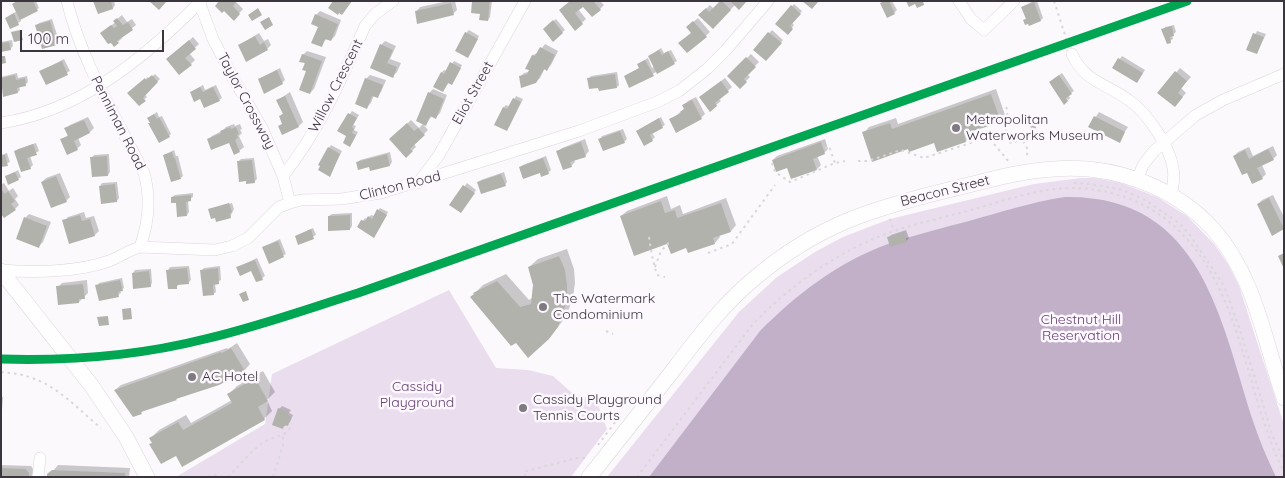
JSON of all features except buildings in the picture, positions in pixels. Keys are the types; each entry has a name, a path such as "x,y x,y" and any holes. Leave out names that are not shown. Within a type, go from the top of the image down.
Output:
{"main road":[{"name":"Beacon Street","path":"589,477 728,302 768,266 814,236 854,217 886,206 1025,172 1056,168 1082,168 1110,172 1137,180 1171,195 1192,209 1212,227 1239,266 1253,296 1284,398"},
{"path":"1,271 91,385 126,437 147,477"}],"street":[{"name":"Penniman Road","path":"67,1 84,53 99,87 144,173 148,189 149,208 140,247"},
{"name":"Willow Crescent","path":"283,176 299,155 324,115 365,26 375,14 393,1"},
{"name":"Eliot Street","path":"418,183 441,153 525,1"},
{"name":"Clinton Road","path":"1,271 52,271 86,266 109,261 140,247 215,250 232,246 248,238 279,207 290,203 301,200 341,199 381,194 579,131 657,102 679,91 707,69 726,50 768,1"},
{"path":"959,1 971,19 984,30 1014,1"},
{"path":"1,123 42,114 99,87 158,41 200,2"},
{"name":"Taylor Crossway","path":"200,2 213,39 262,128 283,176 290,203"},
{"path":"1071,51 1076,63 1088,76 1129,100 1142,111 1163,142 1172,162 1174,171 1171,195"},
{"path":"1137,180 1147,159 1163,142 1196,115 1209,107 1284,74"},
{"path":"38,477 40,458"}],"path":[{"path":"1054,1 1071,51"},
{"path":"1006,107 1007,115 1003,117 1009,142 1013,144 1021,137 1028,150 1026,158"},
{"path":"858,162 868,161 902,150 924,158 980,140 990,141 1009,162"},
{"path":"825,148 829,146 835,163"},
{"path":"772,163 775,172 790,182 835,163 845,161"},
{"path":"1074,179 1074,188"},
{"path":"1074,183 1123,190 1147,200 1180,224 1190,236 1224,286 1239,327 1273,437 1284,460"},
{"path":"708,252 732,244 775,185"},
{"path":"637,477 738,343 772,305 794,286 828,263 853,249 894,231 1029,194 1047,190 1074,188 1114,193 1144,205 1172,224 1197,251 1227,307 1262,422 1284,472"},
{"path":"889,218 894,231"},
{"path":"649,237 651,260 657,275 665,277"},
{"path":"655,267 661,251 668,244 667,241"},
{"path":"606,331 613,334"},
{"path":"1,372 28,376 44,383 101,428"},
{"path":"598,444 617,421"},
{"path":"228,477 267,441 283,436 292,424"},
{"path":"273,477 284,445 283,436"},
{"path":"525,477 525,471 577,458 586,460 592,452"},
{"path":"208,477 214,475 224,477"}],"green space":[{"name":"Chestnut Hill Reservation","path":"1095,178 1121,183 1157,197 1187,216 1214,244 1228,264 1239,286 1284,425 1284,477 607,477 739,312 777,277 815,252 843,237 890,219 1034,184"},
{"name":"Cassidy Playground","path":"449,290 496,368 528,370 553,376 571,392 597,402 607,429 571,477 176,477 265,424 272,374"}],"shaded area":[{"name":"Chestnut Hill Reservation","path":"1065,197 1111,202 1148,217 1176,240 1198,270 1215,305 1229,343 1255,428 1276,477 649,477 760,331 819,280 852,260 888,244 1017,207"}],"transit line":[{"path":"1,359 78,358 155,350 263,323 358,293 1187,1"}],"place":[{"name":"Metropolitan Waterworks Museum","path":"956,128"},
{"name":"The Watermark Condominium","path":"543,307"},
{"name":"AC Hotel","path":"192,377"},
{"name":"Cassidy Playground Tennis Courts","path":"523,408"}]}
